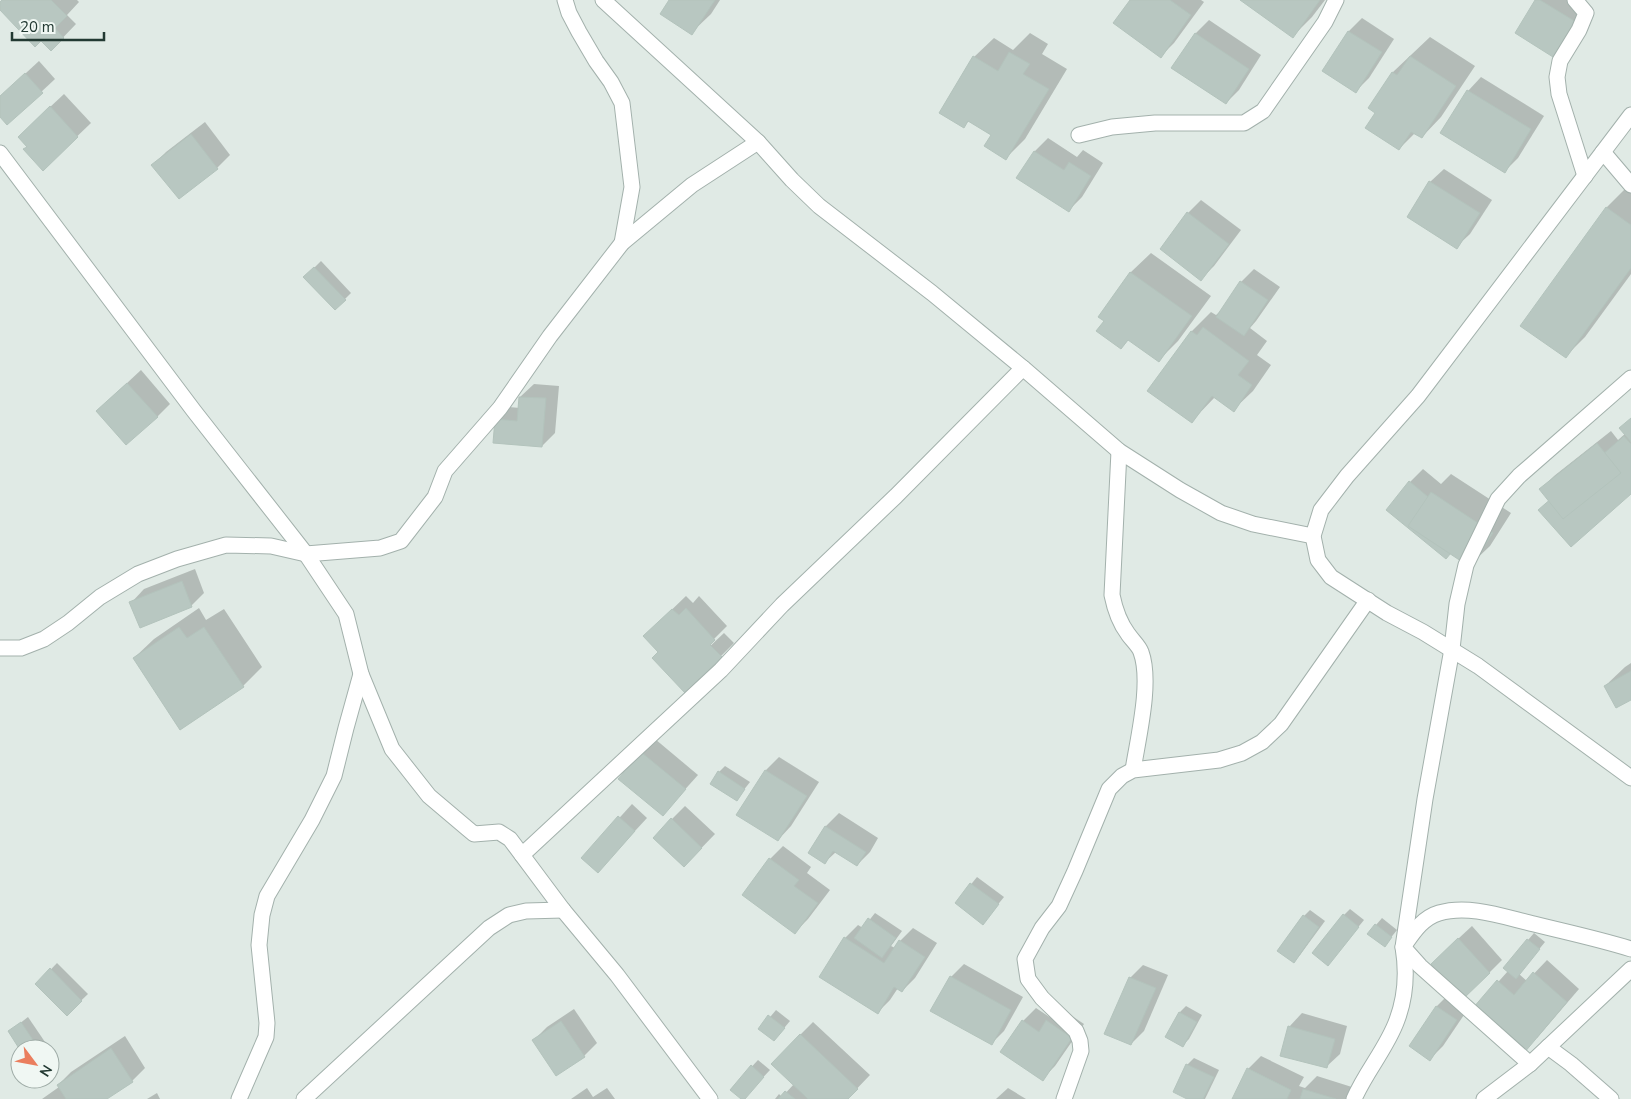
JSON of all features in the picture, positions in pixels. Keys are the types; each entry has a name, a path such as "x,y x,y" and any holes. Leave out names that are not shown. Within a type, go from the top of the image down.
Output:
{"street":[{"path":"565,0 569,13 579,32 622,103 632,187 622,243"},
{"path":"603,0 758,142 792,180 819,206 918,282 1023,368 1119,451 1180,490 1221,513 1253,524 1313,536"},
{"path":"1079,135 1112,127 1155,123 1244,123 1262,111 1325,22 1336,0"},
{"path":"1575,0 1586,13 1580,30 1560,60 1557,77 1558,94 1585,176"},
{"path":"1631,115 1418,396 1342,483 1321,510 1313,536 1318,560 1330,577 1478,666 1631,778"},
{"path":"0,648 21,648 44,639 68,623 100,597 138,574 177,559 226,545 272,546 306,554 380,548 401,541 435,497 445,470 500,408 550,336 622,243 692,185 758,142"},
{"path":"1603,152 1631,185"},
{"path":"0,153 188,404 306,554 346,614 361,674 392,749 429,796 474,834 499,832 505,834 510,839 563,910 617,975 710,1099"},
{"path":"522,855 721,670 782,605 896,496 1023,368"},
{"path":"1354,1099 1360,1084 1384,1047 1397,1020 1404,994 1406,969 1403,947 1425,799 1466,565 1498,499 1519,476 1631,378"},
{"path":"1119,451 1112,595 1116,615 1126,632 1141,650 1146,668 1146,684 1133,770"},
{"path":"1064,1099 1081,1051 1080,1041 1076,1031 1042,998 1028,978 1025,959 1042,928 1059,906 1076,871 1109,789 1122,776 1133,770 1219,760 1242,753 1262,742 1281,724 1368,600"},
{"path":"239,1099 266,1037 267,1023 259,945 262,915 267,896 312,820 334,776 361,674"},
{"path":"304,1099 489,928 509,916 526,911 563,910"},
{"path":"1403,947 1414,930 1427,919 1439,913 1458,910 1490,914 1631,949"},
{"path":"1403,947 1420,966 1530,1064"},
{"path":"1484,1099 1530,1064 1631,969"},
{"path":"1548,1047 1571,1064 1611,1099"}],"building":[{"path":"2,0 51,0 67,16 55,28 64,38 51,51 41,41 35,47 0,10 0,2"},
{"path":"669,0 715,0 692,35 660,14"},
{"path":"1130,0 1170,0 1191,15 1161,58 1113,23"},
{"path":"1240,0 1320,0 1293,38"},
{"path":"1535,0 1540,0 1576,22 1553,57 1515,33"},
{"path":"1348,31 1382,52 1356,93 1322,71"},
{"path":"1195,33 1249,69 1226,104 1171,68"},
{"path":"1009,52 1030,64 1023,74 1049,89 1006,160 984,146 991,135 968,121 964,128 939,113 973,56 998,71"},
{"path":"1410,56 1456,86 1422,138 1411,132 1399,150 1365,128 1375,113 1368,108 1392,72 1397,75"},
{"path":"25,73 43,93 7,125 0,117 0,96"},
{"path":"1467,90 1531,129 1505,173 1440,133"},
{"path":"50,106 78,137 43,171 23,149 27,147 18,137"},
{"path":"191,134 218,169 179,199 151,165"},
{"path":"1034,151 1064,170 1069,162 1091,176 1069,212 1016,178"},
{"path":"1429,181 1480,213 1457,249 1407,217"},
{"path":"1606,207 1631,225 1631,268 1566,358 1520,326"},
{"path":"1187,212 1229,244 1201,281 1160,249"},
{"path":"314,267 346,300 335,310 303,277"},
{"path":"1130,272 1192,316 1159,362 1128,340 1121,349 1096,331 1104,321 1098,317"},
{"path":"1240,281 1268,300 1244,336 1216,317"},
{"path":"1203,327 1249,361 1238,375 1252,385 1234,412 1212,396 1192,423 1147,391 1191,331 1197,335"},
{"path":"127,383 158,417 126,445 96,411"},
{"path":"519,397 546,398 542,447 493,443 495,419 517,421"},
{"path":"1631,418 1631,442 1619,428"},
{"path":"1624,436 1631,444 1631,494 1571,547 1538,510"},
{"path":"1597,443 1621,473 1563,519 1539,489"},
{"path":"1409,481 1469,531 1446,559 1386,510"},
{"path":"1431,492 1493,533 1470,567 1408,526"},
{"path":"182,581 192,607 140,628 129,602"},
{"path":"686,608 715,640 710,645 722,657 685,693 652,658 658,652 643,636 672,609 679,615"},
{"path":"179,627 187,638 204,627 244,687 180,730 133,658"},
{"path":"1631,671 1631,700 1616,708 1604,686"},
{"path":"641,752 686,789 663,816 618,779"},
{"path":"765,770 807,796 778,841 736,815"},
{"path":"718,771 745,789 737,801 710,784"},
{"path":"618,816 635,831 598,873 581,858"},
{"path":"671,818 702,848 684,867 653,838"},
{"path":"825,826 866,852 857,866 833,851 825,864 808,853"},
{"path":"769,858 799,880 794,886 818,903 795,934 742,895"},
{"path":"970,883 999,904 983,925 955,903"},
{"path":"1343,914 1359,927 1328,966 1312,953"},
{"path":"1303,915 1319,927 1294,963 1277,951"},
{"path":"868,918 896,938 882,958 854,938"},
{"path":"1375,924 1392,937 1385,947 1367,934"},
{"path":"844,937 884,963 899,940 925,957 902,992 894,987 878,1014 819,977"},
{"path":"1458,938 1490,973 1463,999 1431,964"},
{"path":"1527,939 1540,949 1516,979 1503,968"},
{"path":"50,968 82,1001 67,1016 35,984"},
{"path":"1533,972 1567,1002 1524,1053 1473,1008 1497,980 1514,995"},
{"path":"950,976 1011,1010 992,1045 930,1011"},
{"path":"1129,977 1156,988 1131,1045 1104,1034"},
{"path":"1436,1006 1457,1020 1430,1061 1409,1046"},
{"path":"1179,1012 1197,1022 1183,1047 1165,1037"},
{"path":"768,1015 785,1028 774,1041 758,1029"},
{"path":"1022,1020 1039,1032 1046,1020 1072,1038 1043,1081 1000,1052"},
{"path":"561,1021 585,1057 556,1076 532,1040"},
{"path":"21,1022 32,1039 13,1039 8,1031"},
{"path":"1288,1026 1335,1039 1327,1068 1280,1056"},
{"path":"800,1034 858,1089 848,1099 808,1099 771,1064"},
{"path":"111,1048 133,1082 107,1099 66,1099 60,1089 60,1083"},
{"path":"1186,1064 1214,1077 1203,1099 1187,1099 1173,1092"},
{"path":"751,1065 764,1077 745,1099 741,1099 730,1090"},
{"path":"1247,1068 1291,1090 1287,1099 1232,1099"},
{"path":"1303,1089 1336,1099 1300,1099"},
{"path":"785,1091 795,1099 778,1099"}]}
